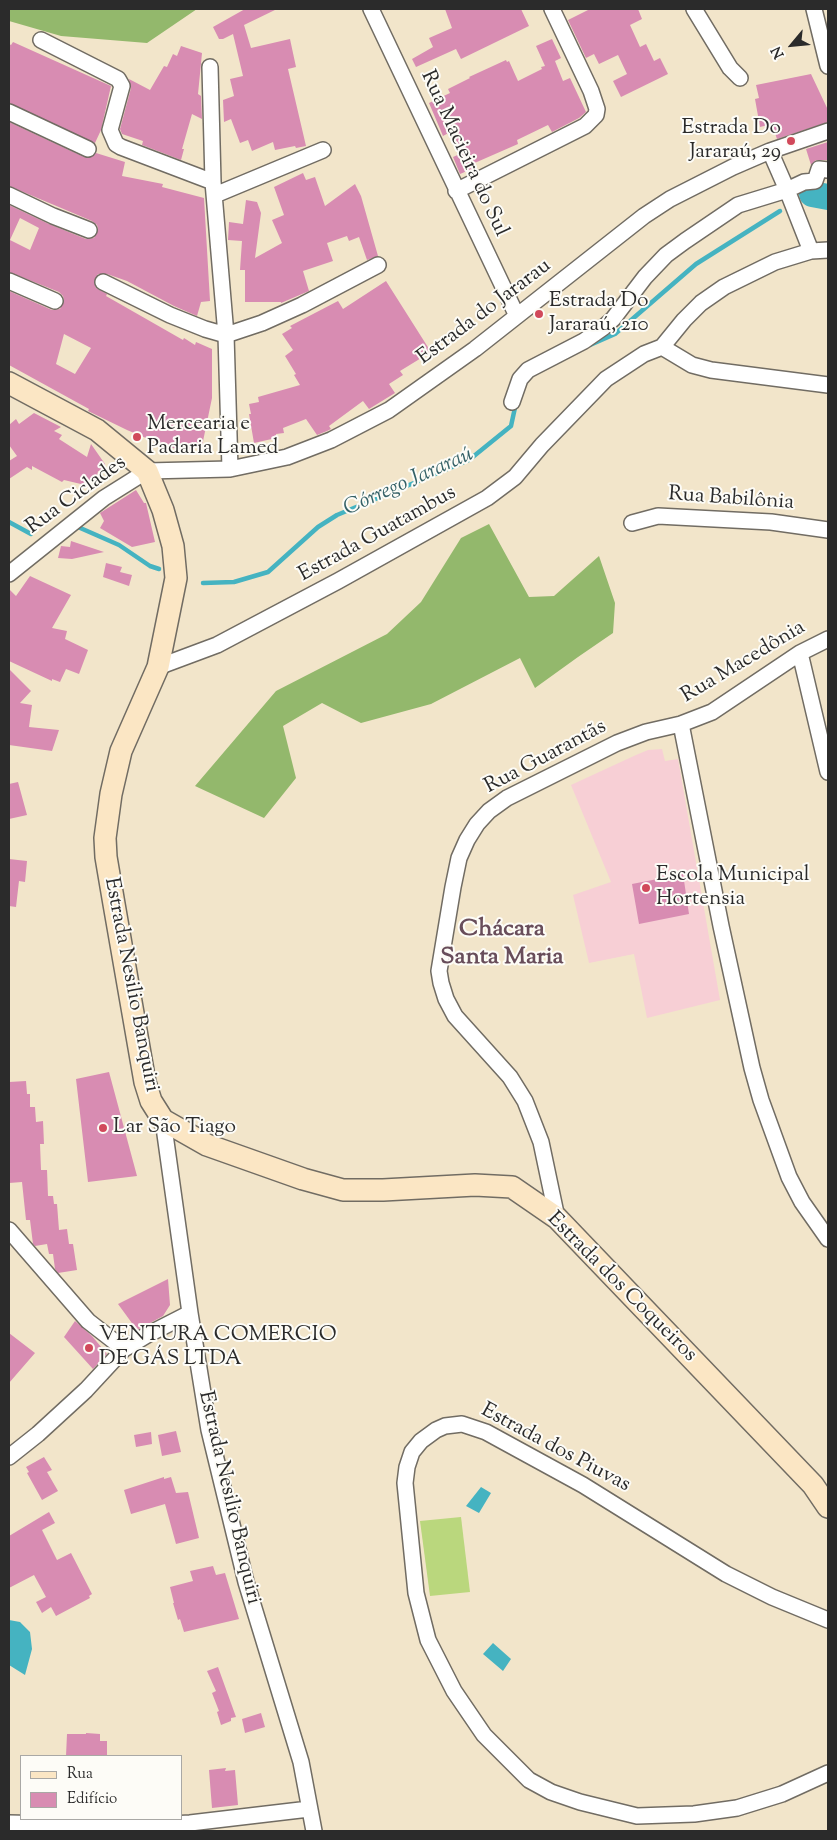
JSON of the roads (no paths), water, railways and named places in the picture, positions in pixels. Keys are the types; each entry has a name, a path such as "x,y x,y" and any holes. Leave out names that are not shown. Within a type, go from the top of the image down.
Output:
{"street":[{"name":"Rua Macieira do Sul","path":"371,9 517,316"},
{"path":"456,191 585,126 596,114 597,109 591,91 552,9"},
{"path":"694,9 730,68 740,78"},
{"path":"814,9 828,66"},
{"path":"41,40 115,76 120,82 121,91 110,130 116,144 214,189 323,150"},
{"path":"210,66 214,189 226,335 230,469"},
{"path":"9,112 88,149"},
{"name":"Estrada do Jararau","path":"147,471 230,469 296,454 331,440 389,410 475,349 644,216 670,199 733,167 770,151 828,131"},
{"path":"770,151 811,251"},
{"path":"512,402 520,379 528,370 584,341 614,319 645,276 666,255 685,240 738,205 787,190 804,182 814,181 819,168 828,170"},
{"path":"9,195 53,216 89,230"},
{"path":"828,250 811,251 775,262 724,287 701,303 662,347 692,365 711,370 828,385"},
{"path":"103,282 170,315 226,335 262,323 302,306 378,265"},
{"path":"9,281 55,302"},
{"name":"Estrada Guatambus","path":"158,667 217,645 338,582 487,498 515,477 542,445 606,379 644,354 662,347"},
{"path":"9,383 97,430 147,471"},
{"name":"Estrada Nesilio Banquiri","path":"147,471 163,510 173,546 176,578 158,667 121,751 111,794 105,838 106,857 145,1082 151,1101 163,1120 190,1313 212,1439 246,1582 300,1762 308,1809 314,1831"},
{"name":"Rua Ciclades","path":"9,574 104,498 147,471"},
{"name":"Rua Babilônia","path":"632,523 658,516 771,522 828,530"},
{"name":"Rua Macedônia","path":"681,724 712,712 800,653 828,638"},
{"path":"800,653 828,772"},
{"path":"681,724 719,916 752,1068 761,1100 789,1177 806,1209 828,1239"},
{"name":"Rua Guarantãs","path":"557,1218 541,1142 525,1101 510,1077 455,1016 446,999 441,983 439,971 459,858 466,840 477,824 489,811 507,798 617,743 646,732 681,724"},
{"name":"Estrada dos Coqueiros","path":"163,1120 207,1145 303,1179 344,1190 393,1190 475,1185 512,1187 557,1218 813,1486 828,1507"},
{"path":"9,1230 88,1321 124,1349"},
{"path":"9,1457 38,1434 86,1390 124,1349 190,1313"},
{"name":"Estrada dos Piuvas","path":"828,1620 772,1597 726,1574 583,1485 486,1432 462,1424 445,1426 436,1430 422,1441 412,1452 407,1467 405,1483 416,1593 428,1640 454,1691 484,1735 529,1780 551,1792 580,1802 637,1816 694,1814 737,1808 782,1794 828,1773"},
{"path":"9,1823 136,1826 190,1823 308,1809"}],"water":[{"path":"481,1487 491,1493 479,1513 466,1506"},
{"path":"9,1620 20,1622 30,1632 32,1649 25,1675 9,1665"},
{"path":"493,1643 511,1659 503,1671 483,1654"}],"waterway":[{"name":"Córrego Jararaú","path":"812,194 828,197"},
{"name":"Córrego Jararaú","path":"590,345 615,334 696,264 780,211"},
{"name":"Córrego Jararaú","path":"203,583 234,582 268,572 318,527 337,515 469,460 511,426 516,403"},
{"name":"Córrego Jararaú","path":"9,522 31,534"},
{"name":"Córrego Jararaú","path":"78,527 119,545 150,566 159,569"}],"place":[{"name":"Estrada Do Jararaú, 29","path":"791,141"},
{"name":"Estrada Do Jararaú, 210","path":"539,314"},
{"name":"Mercearia e Padaria Lamed","path":"137,437"},
{"name":"Escola Municipal Hortensia","path":"646,888"},
{"name":"Lar São Tiago","path":"103,1128"},
{"name":"VENTURA COMERCIO DE GÁS LTDA","path":"89,1348"}],"district":[{"name":"Chácara Santa Maria","path":"502,945"}]}
